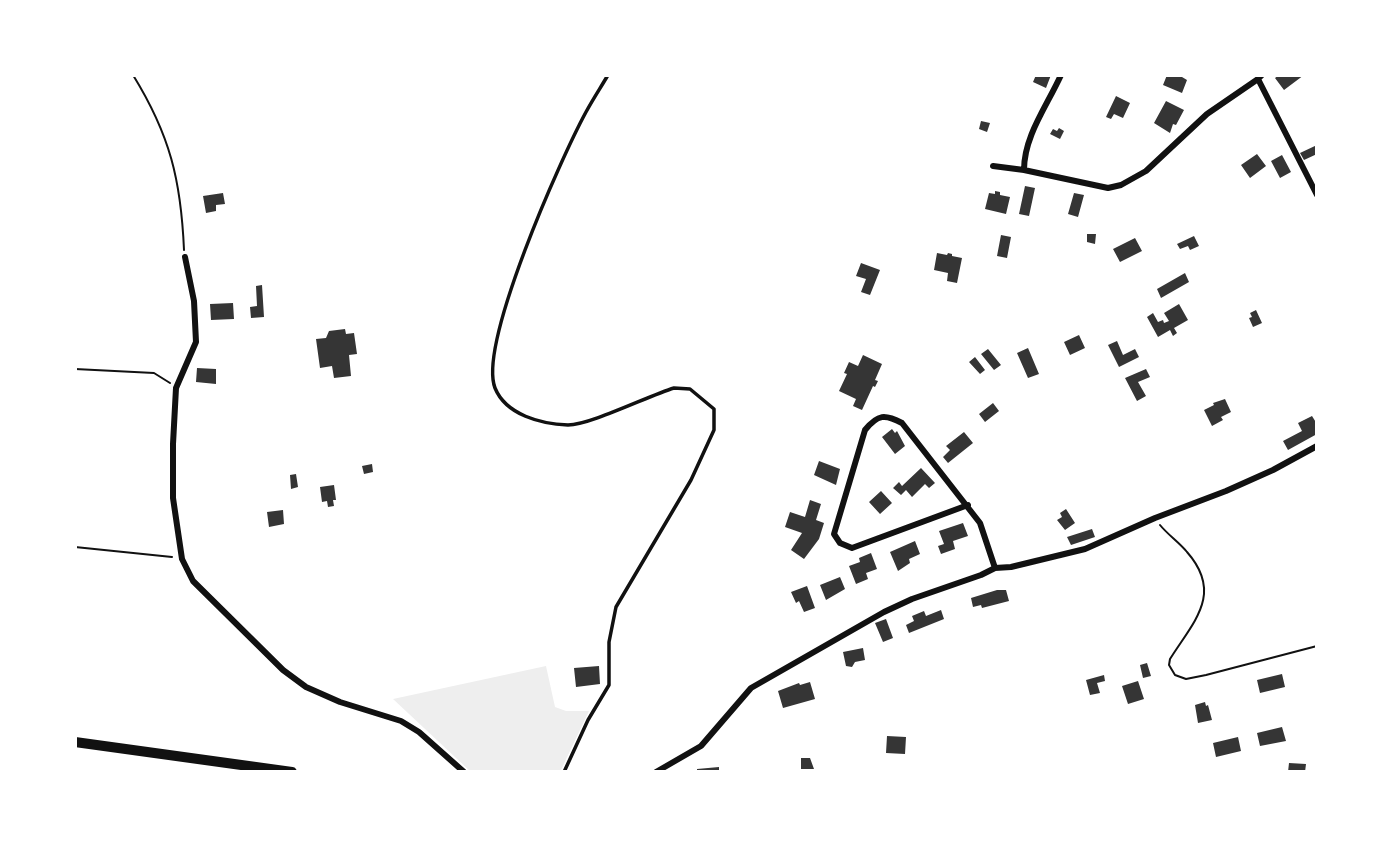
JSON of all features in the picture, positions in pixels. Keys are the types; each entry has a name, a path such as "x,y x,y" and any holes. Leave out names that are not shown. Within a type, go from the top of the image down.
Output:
{"main road":[{"path":"75,743 292,772"}],"street":[{"path":"1024,170 1024,156 1030,139 1061,75"},
{"path":"992,166 1108,188 1121,185 1146,171 1207,114 1260,77 1317,195"},
{"path":"185,257 194,300 196,342 176,388 173,498 182,559 193,581 283,670 306,687 340,702 401,721 419,732 464,772"},
{"path":"968,505 852,548 840,543 834,534 865,430 875,418 887,415 902,423 968,505 980,523 995,568"},
{"path":"656,772 701,746 745,694 757,684 884,612 995,568 1011,567 1084,549 1226,491 1317,446"}],"lane":[{"path":"564,772 588,720 609,685 609,642 616,607 691,480 706,449 715,418 714,409 700,395 690,389 674,388 578,424 560,424 519,414 496,391 492,379 495,343 509,293 559,168 586,112 608,75"}],"path":[{"path":"134,75 152,106 176,171 183,217 185,257"},
{"path":"75,369 155,373 176,388"},
{"path":"1155,518 1161,528 1189,554 1200,571 1204,589 1196,622 1170,659 1169,665 1175,675 1186,679 1206,676 1317,646"},
{"path":"75,547 182,559"}],"shaded area":[{"path":"546,666 555,707 566,711 589,711 560,772 471,772 393,699"}],"building":[{"path":"1036,75 1051,75 1046,88 1033,82"},
{"path":"1167,75 1183,75 1187,80 1182,93 1163,85"},
{"path":"1279,75 1304,75 1284,90 1275,78"},
{"path":"1116,96 1130,103 1123,118 1114,114 1111,119 1106,117"},
{"path":"1166,101 1184,110 1176,125 1173,124 1170,133 1154,123"},
{"path":"981,121 990,123 987,132 979,129"},
{"path":"1059,128 1064,131 1060,139 1050,134 1053,129 1057,131"},
{"path":"1317,145 1317,154 1304,160 1300,153"},
{"path":"1257,154 1266,166 1250,178 1241,165"},
{"path":"1282,155 1291,172 1280,178 1271,161"},
{"path":"1025,186 1035,188 1029,216 1019,214"},
{"path":"995,191 1010,197 1006,214 985,209 989,193 995,194"},
{"path":"223,193 225,204 216,205 216,211 206,213 203,196"},
{"path":"1074,193 1084,195 1078,217 1068,214"},
{"path":"1087,234 1096,234 1095,244 1087,242"},
{"path":"1001,235 1011,237 1007,258 997,256"},
{"path":"1194,236 1199,246 1190,250 1188,246 1180,249 1177,244"},
{"path":"1135,238 1142,251 1120,262 1113,249"},
{"path":"937,253 948,253 962,258 957,283 947,281 948,273 934,270"},
{"path":"861,263 880,270 870,295 861,292 866,279 856,276"},
{"path":"1185,273 1189,282 1161,298 1157,289"},
{"path":"262,285 264,317 251,318 250,307 257,306 256,286"},
{"path":"233,303 234,319 211,320 210,304"},
{"path":"1179,304 1188,320 1174,328 1177,333 1173,336 1170,330 1158,337 1147,317 1153,313 1158,322 1169,321 1164,313"},
{"path":"1256,310 1262,323 1253,327 1249,318 1252,317 1250,313"},
{"path":"345,329 346,334 354,333 357,354 349,355 351,376 334,378 332,366 320,368 316,339 326,338 329,331"},
{"path":"1079,335 1085,348 1070,355 1064,342"},
{"path":"1117,341 1123,355 1135,349 1139,357 1119,367 1108,345"},
{"path":"1028,348 1039,374 1028,378 1017,353"},
{"path":"988,349 1001,365 994,370 981,354"},
{"path":"863,355 882,364 875,380 878,381 862,410 853,406 856,399 839,391 849,362 858,366"},
{"path":"975,357 985,370 980,374 969,362"},
{"path":"197,368 216,369 216,384 196,382"},
{"path":"1146,369 1150,377 1138,382 1146,396 1137,401 1125,378"},
{"path":"1225,399 1231,412 1212,426 1204,410"},
{"path":"993,403 999,411 985,422 979,414"},
{"path":"1312,416 1317,424 1317,434 1288,450 1283,441 1302,431 1298,423"},
{"path":"892,429 895,433 897,431 905,446 895,454 882,437"},
{"path":"964,432 973,443 948,463 943,457 950,450 946,446"},
{"path":"819,461 840,469 836,485 814,475"},
{"path":"372,464 373,472 364,474 362,466"},
{"path":"921,468 935,483 929,488 925,484 912,497 906,490 901,495 893,488 899,482 902,486"},
{"path":"296,474 298,487 291,489 290,475"},
{"path":"334,485 336,500 333,500 334,506 328,507 327,501 322,502 320,487"},
{"path":"881,491 892,503 880,514 869,502"},
{"path":"810,500 821,504 816,520 824,523 819,539 804,559 791,550 802,533 785,527 790,512 805,517"},
{"path":"1066,509 1075,523 1065,530 1057,520 1062,517 1060,513"},
{"path":"283,510 284,524 269,527 267,512"},
{"path":"963,523 968,536 953,541 955,549 941,554 938,546 944,544 939,531"},
{"path":"1092,529 1095,537 1071,545 1067,537"},
{"path":"915,541 920,554 909,559 910,563 898,571 890,552"},
{"path":"871,553 877,569 866,573 868,579 856,584 849,566 860,562 859,558"},
{"path":"840,577 845,589 826,600 820,585"},
{"path":"807,586 815,608 804,612 791,592"},
{"path":"1006,590 1009,601 982,608 981,605 973,607 971,598"},
{"path":"941,610 944,619 909,633 906,625 914,621 912,616 924,611 926,616"},
{"path":"886,619 893,638 883,642 875,623"},
{"path":"863,648 865,660 855,662 852,667 846,666 843,652"},
{"path":"1147,663 1151,676 1143,678 1140,665"},
{"path":"599,666 600,684 576,687 574,668"},
{"path":"1282,674 1285,687 1260,693 1257,680"},
{"path":"1104,675 1105,681 1097,683 1100,693 1090,695 1086,680"},
{"path":"1138,681 1144,699 1128,704 1122,686"},
{"path":"810,682 815,699 783,708 778,691"},
{"path":"1205,702 1212,720 1198,723 1195,705"},
{"path":"1282,727 1286,741 1260,746 1257,733"},
{"path":"887,736 906,737 905,754 886,753"},
{"path":"1238,737 1241,751 1216,757 1213,743"},
{"path":"801,758 810,758 814,769 801,769"},
{"path":"1289,763 1306,764 1305,772 1288,772"},
{"path":"719,767 719,772 697,772 697,769"}]}
